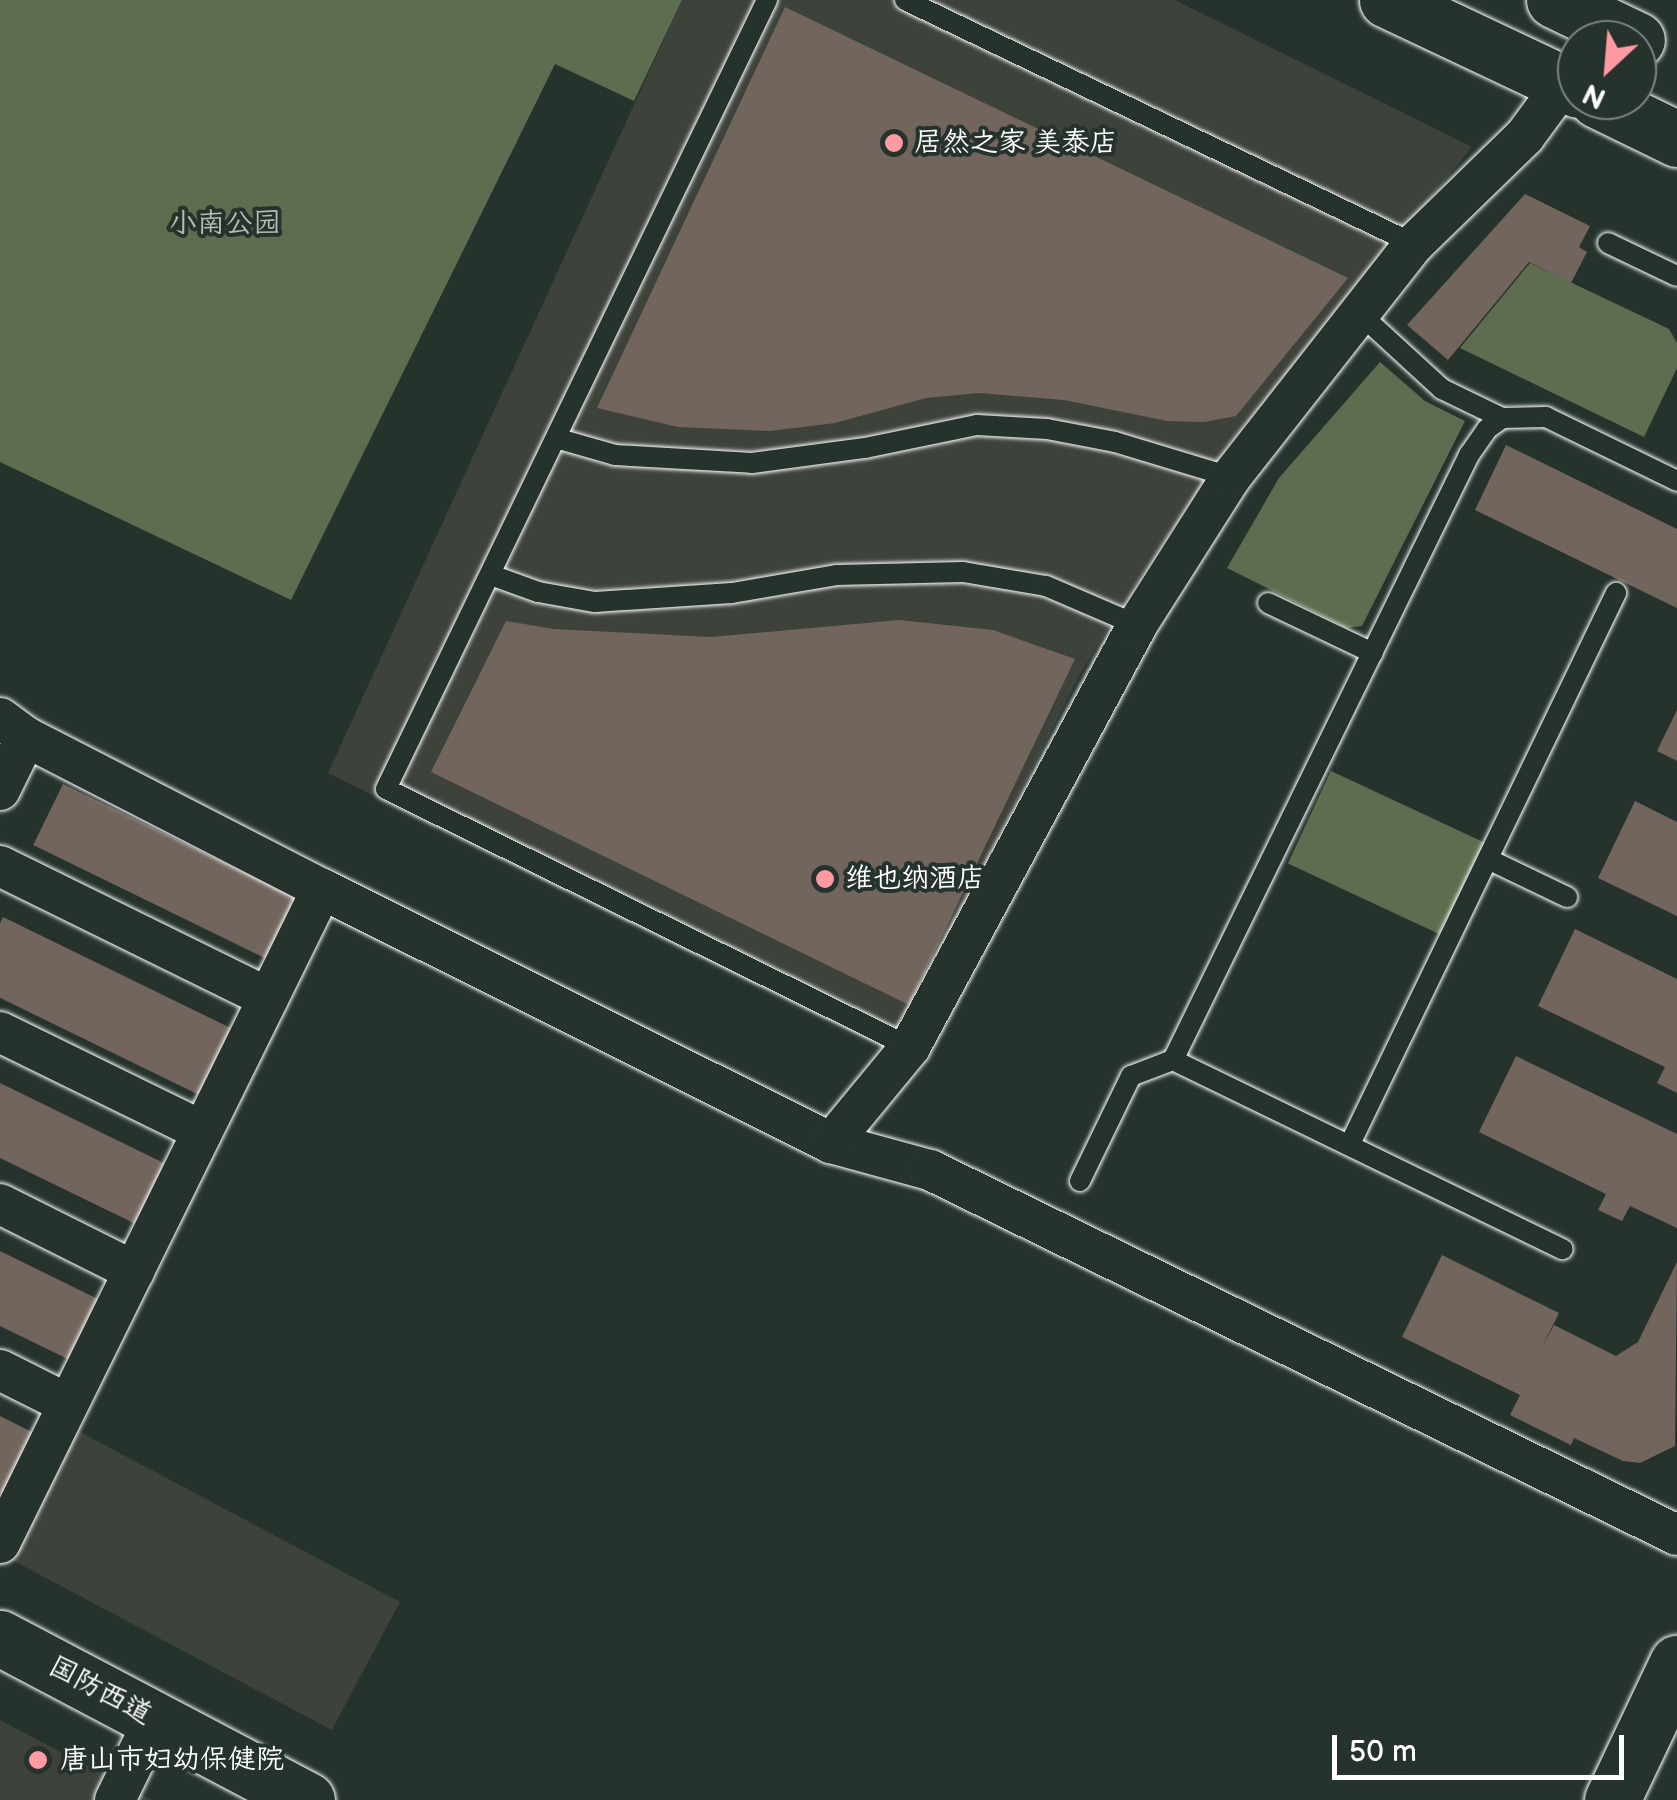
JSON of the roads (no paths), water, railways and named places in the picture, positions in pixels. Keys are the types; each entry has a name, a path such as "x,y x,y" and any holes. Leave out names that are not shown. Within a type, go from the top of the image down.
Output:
{"street":[{"path":"1387,0 1557,81"},
{"path":"1554,0 1596,20"},
{"path":"832,1143 910,1048 1137,625 1232,478 1414,244 1557,109"},
{"path":"1638,120 1677,139"},
{"path":"0,790 13,728 322,889 832,1143 930,1170 1677,1535"},
{"path":"0,866 268,998"},
{"path":"0,1542 322,889"},
{"path":"0,1032 202,1131"},
{"path":"0,1204 134,1271"},
{"path":"0,1370 68,1404"},
{"name":"国防西道","path":"0,1638 307,1800"},
{"path":"1612,1800 1677,1663"},
{"path":"115,1800 154,1720"}],"lane":[{"path":"767,0 559,439 386,789 910,1048"},
{"path":"905,0 1414,244"},
{"path":"1608,243 1677,276"},
{"path":"1358,312 1442,389 1502,418 1546,417 1674,471"},
{"path":"1080,1181 1131,1076 1174,1060 1470,455 1487,429 1502,418"},
{"path":"559,439 614,455 752,463 865,448 976,424 1047,430 1115,442 1232,478"},
{"path":"491,575 538,592 595,602 671,600 856,573 963,572 1046,586 1137,625"},
{"path":"1350,1144 1616,594"},
{"path":"1268,603 1373,653"},
{"path":"1488,859 1567,898"},
{"path":"1174,1060 1563,1249"}],"place":[{"name":"居然之家 美泰店","path":"894,143"},
{"name":"维也纳酒店","path":"825,879"},
{"name":"唐山市妇幼保健院","path":"38,1760"}],"park label":[{"name":"小南公园","path":"225,224"}]}
